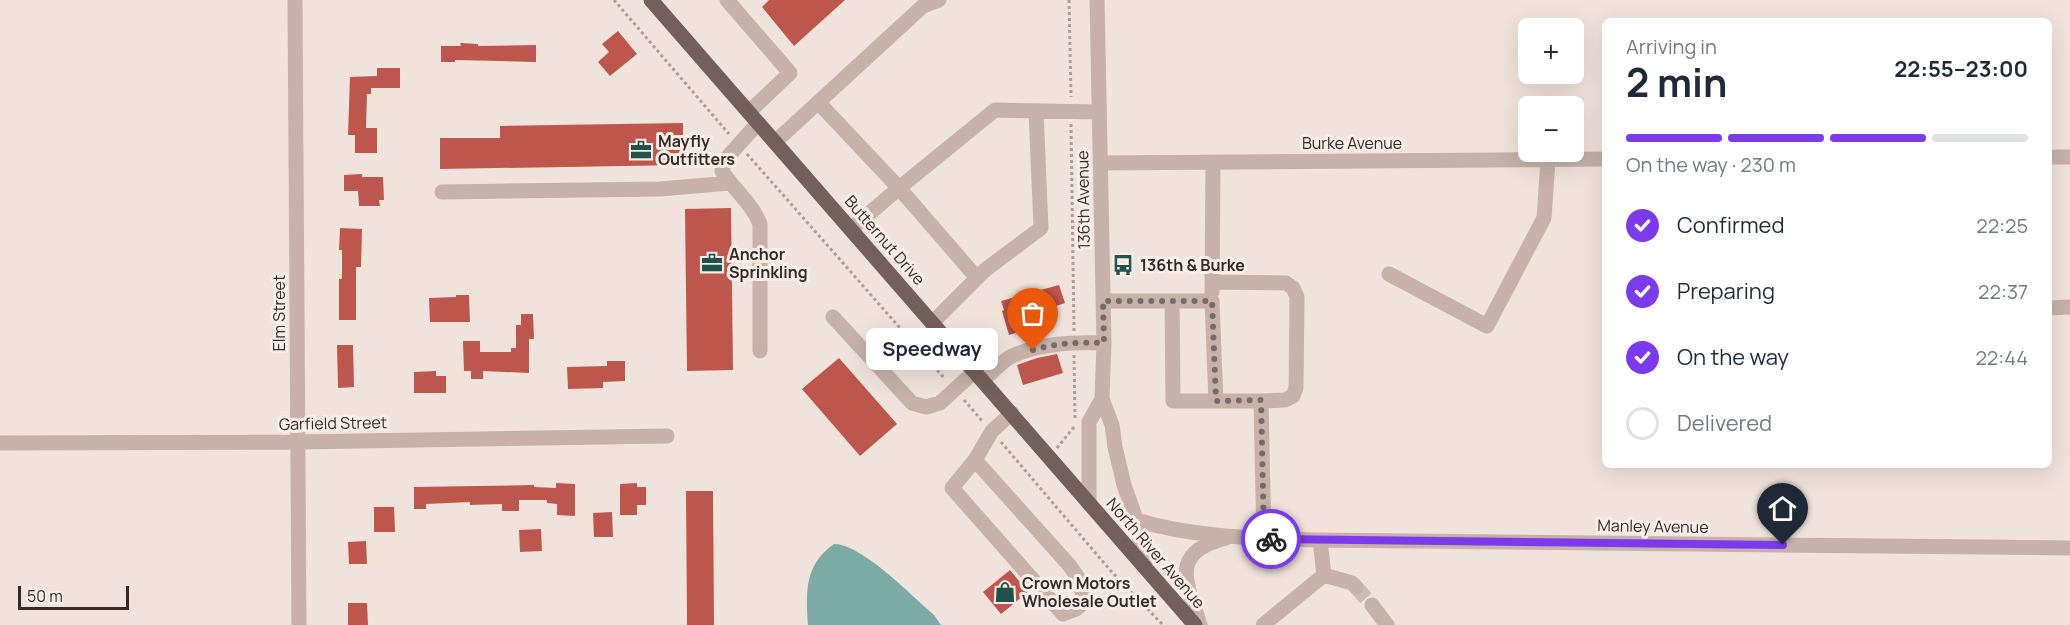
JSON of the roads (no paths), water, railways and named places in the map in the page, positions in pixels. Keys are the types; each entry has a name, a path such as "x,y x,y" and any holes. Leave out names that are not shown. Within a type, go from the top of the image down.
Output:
{"main road":[{"name":"Butternut Drive","path":"656,2 775,142 1050,456 1089,504"},
{"name":"North River Avenue","path":"1089,504 1195,625"}],"street":[{"name":"Elm Street","path":"295,0 299,625"},
{"path":"727,0 790,73 754,117 739,145 724,160 722,171 756,213 760,224 760,351"},
{"path":"775,142 923,6 939,0"},
{"name":"136th Avenue","path":"1097,0 1104,343 1102,399 1112,425 1115,447 1136,520 1145,567"},
{"path":"818,102 899,188 977,278"},
{"path":"851,229 995,110 1099,111"},
{"path":"933,322 977,278 1041,228 1036,111"},
{"path":"2052,157 2070,157"},
{"name":"Burke Avenue","path":"1584,159 1602,159"},
{"name":"Burke Avenue","path":"1100,162 1518,160"},
{"path":"1213,162 1212,301 1216,401"},
{"path":"1389,274 1487,326 1544,218 1548,162"},
{"path":"442,192 660,189 730,183"},
{"path":"1172,301 1173,401 1285,399 1293,396 1296,388 1297,297 1293,288 1286,283 1212,282"},
{"path":"1103,301 1212,301"},
{"path":"2052,308 2070,307"},
{"path":"833,317 912,403 926,407 940,403 955,390 1011,357 1055,344 1104,343"},
{"name":"136th Avenue","path":"1089,504 1089,422 1102,399"},
{"path":"1261,400 1264,538"},
{"path":"975,460 1070,566 1080,581 1084,602 1076,609 1063,614 952,488 975,460 992,431 1012,413"},
{"name":"Garfield Street","path":"0,443 298,442 667,436"},
{"name":"Manley Avenue","path":"1136,520 1169,530 1320,540 2070,548"},
{"name":"Manley Avenue","path":"1200,625 1186,573 1188,562 1202,546 1235,536"},
{"path":"1320,540 1324,575"},
{"path":"1324,575 1352,583 1356,587"},
{"path":"1273,622 1324,575"},
{"path":"1372,605 1387,625"}],"water":[{"path":"834,544 845,546 872,561 934,615 941,625 808,625 807,590 812,570 824,552"}],"tunnel":[{"path":"1356,587 1372,605"}],"place":[{"name":"Mayfly Outfitters","path":"641,150"},
{"name":"Anchor Sprinkling","path":"712,263"},
{"name":"136th & Burke","path":"1123,265"},
{"name":"Speedway","path":"1033,350"},
{"name":"Crown Motors Wholesale Outlet","path":"1005,592"}]}
